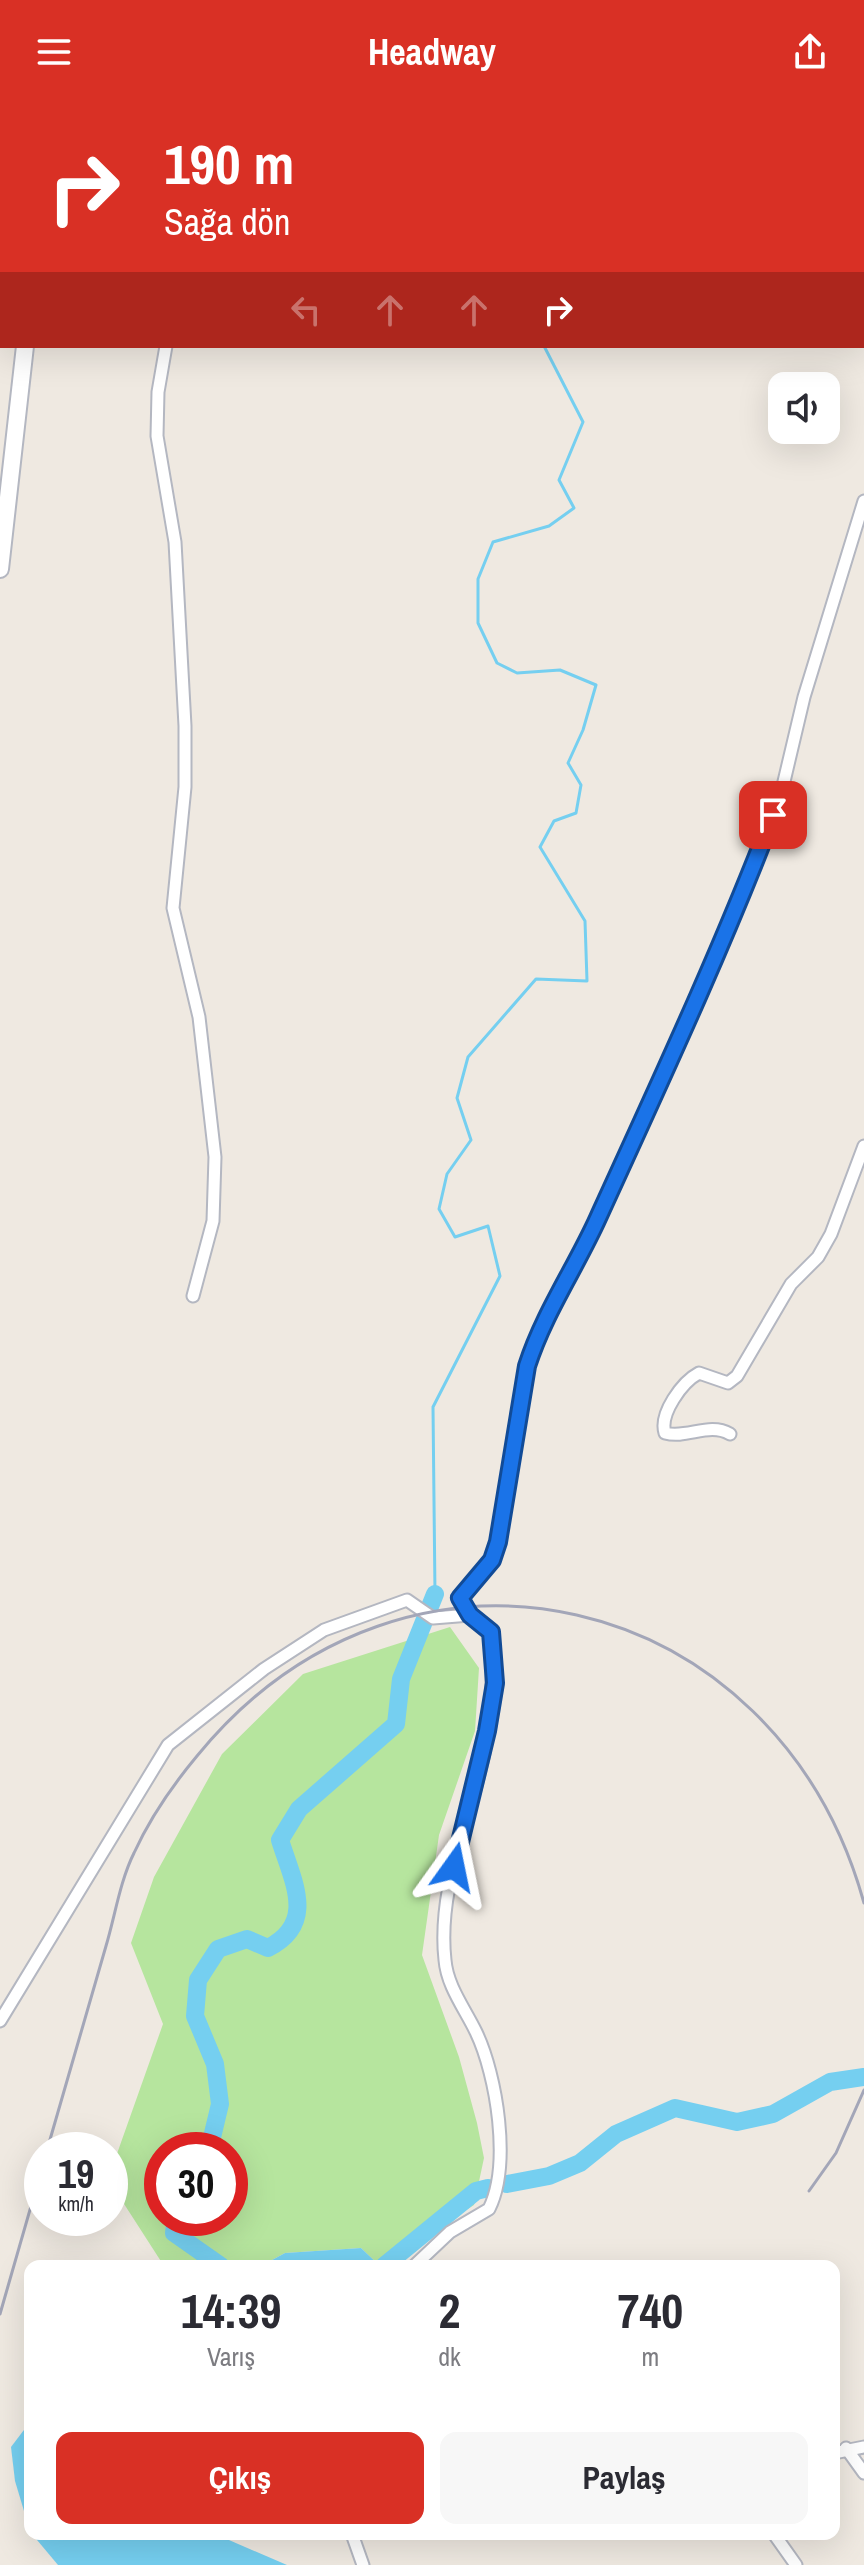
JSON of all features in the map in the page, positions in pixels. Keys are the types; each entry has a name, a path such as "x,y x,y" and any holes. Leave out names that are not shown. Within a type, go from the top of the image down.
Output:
{"main road":[{"path":"0,569 25,348"}],"street":[{"path":"166,348 158,392 157,436 175,542 185,726 185,787 173,908 199,1017 215,1157 213,1221 193,1296"},
{"path":"420,2260 450,2232 489,2209 499,2179 499,2112 478,2036 451,1985 445,1963 443,1924 459,1838 483,1755 495,1683 491,1632 470,1615 460,1598 492,1560 498,1542 527,1366 535,1341 597,1220 758,853 782,790 804,697 864,501"},
{"path":"730,1434 720,1428 673,1436 665,1433 663,1426 672,1403 690,1377 699,1373 728,1383 737,1376 791,1284 818,1257 831,1234 864,1146"},
{"path":"0,2021 168,1745 264,1669 324,1630 407,1600 433,1618 470,1615"},
{"path":"840,2450 864,2447"},
{"path":"846,2448 864,2473"},
{"path":"354,2540 363,2565"},
{"path":"778,2540 796,2565"}],"green space":[{"path":"450,1627 479,1668 475,1731 439,1835 422,1955 459,2057 477,2123 484,2158 474,2205 422,2238 403,2260 374,2260 361,2248 285,2253 272,2260 160,2260 145,2236 248,2236 248,2132 144,2132 144,2235 128,2210 128,2132 125,2132 163,2024 131,1943 154,1877 222,1754 303,1674"}],"water":[{"path":"361,2248 374,2260 272,2260 285,2253"},
{"path":"24,2430 24,2511 15,2481 11,2447"},
{"path":"37,2540 229,2540 287,2565 58,2565"}],"waterway":[{"path":"435,1594 433,1407 500,1276 488,1226 455,1237 439,1209 447,1174 471,1140 457,1098 468,1057 536,979 587,981 585,921 540,847 554,821 576,813 581,785 568,763 583,730 596,685 560,670 517,673 497,663 478,623 478,579 493,542 549,526 574,508 559,480 583,422 545,348"},
{"path":"213,2132 220,2104 215,2064 195,2016 198,1980 218,1949 247,1939 268,1948 283,1938 292,1926 297,1914 297,1900 280,1840 299,1809 396,1724 401,1679 435,1594"},
{"path":"507,2184 549,2176 580,2163 616,2134 675,2108 737,2122 773,2114 830,2082 864,2077"},
{"path":"391,2260 476,2191 488,2188"},
{"path":"178,2236 212,2260"}],"railway":[{"path":"52,2132 125,1875 154,1815 197,1756 282,1676 378,1626 477,1607 577,1615 670,1650 753,1711 819,1796 864,1903"},
{"path":"809,2191 836,2153 864,2090"},
{"path":"0,2314 24,2231"}],"route":[{"path":"454,1867 459,1838 483,1755 495,1683 491,1632 470,1615 460,1598 492,1560 498,1542 527,1366 535,1341 597,1220 684,1028 773,815"}]}
